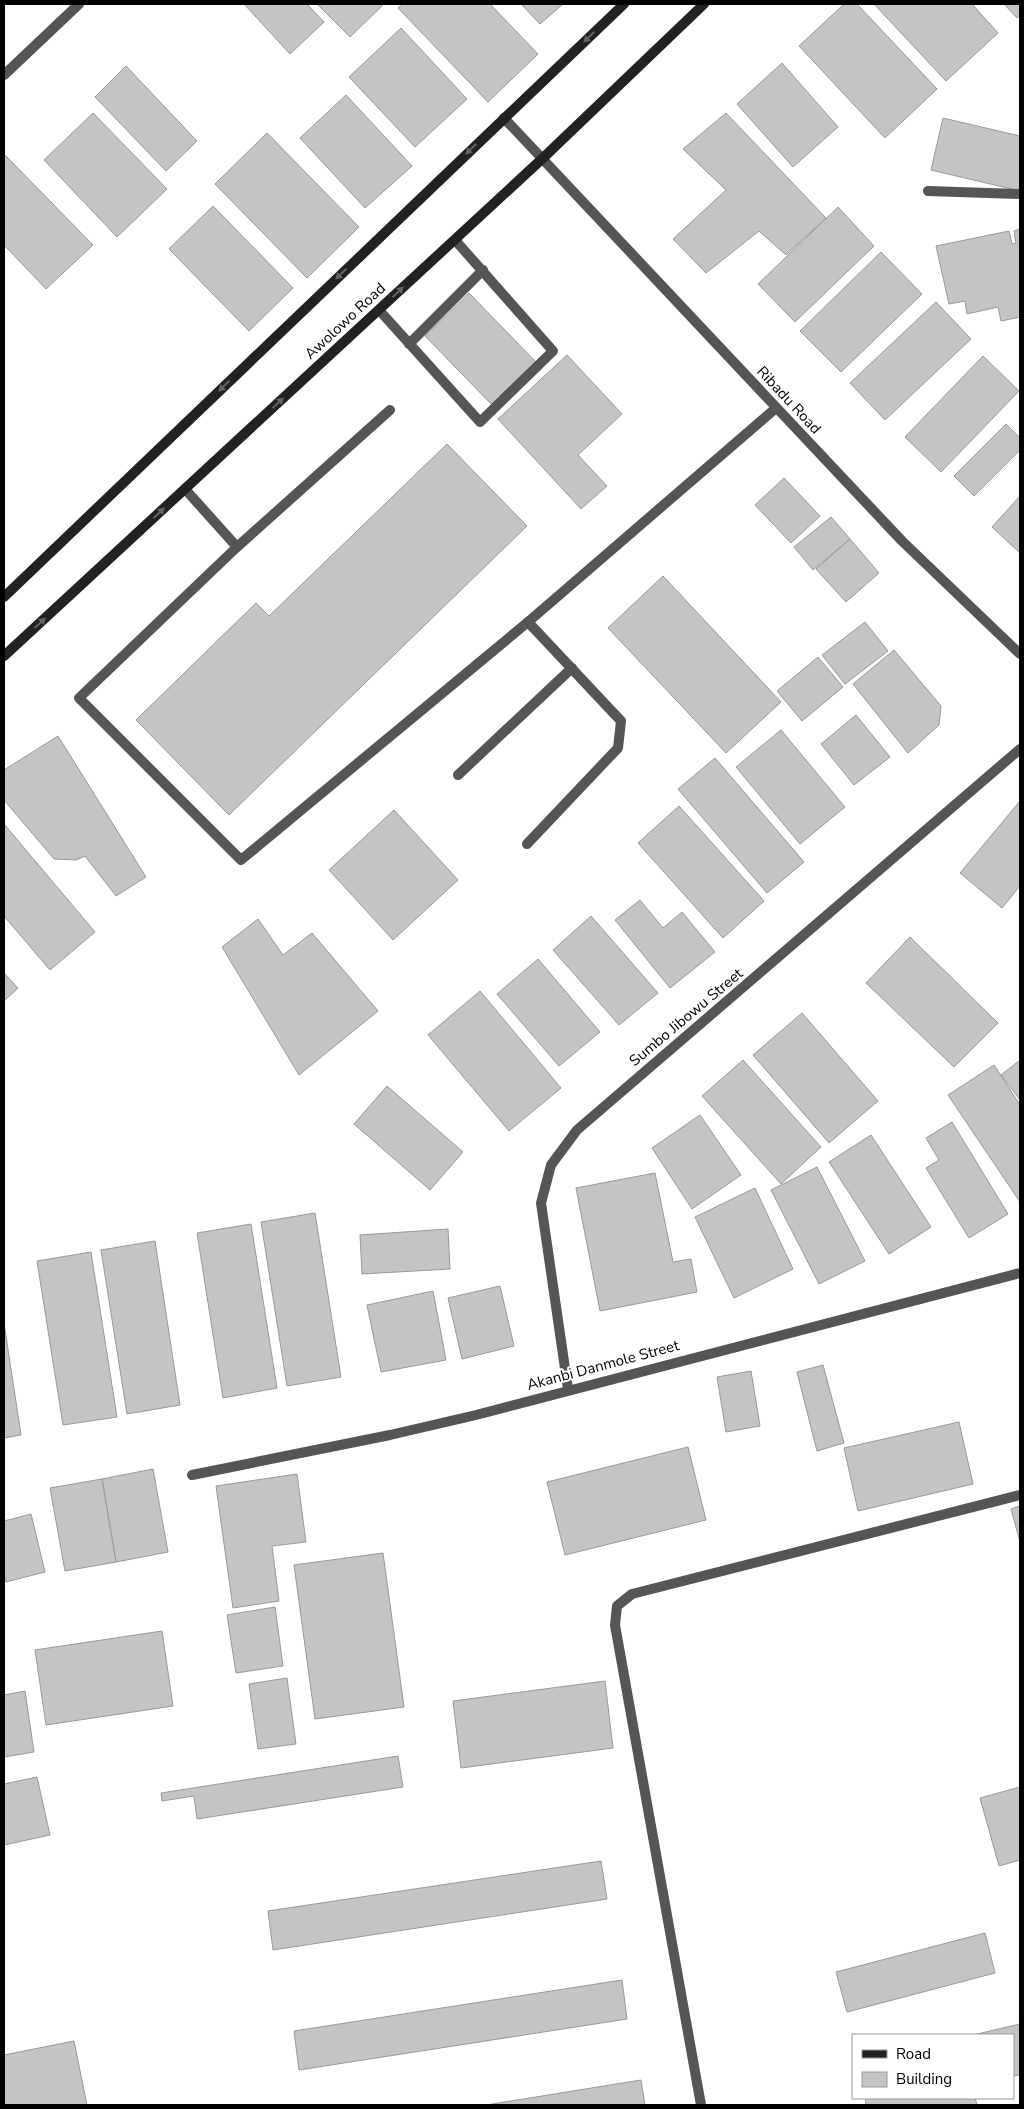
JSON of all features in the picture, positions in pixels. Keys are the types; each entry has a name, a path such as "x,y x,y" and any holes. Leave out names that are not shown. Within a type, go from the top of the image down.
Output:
{"main road":[{"path":"4,597 624,4"},
{"name":"Awolowo Road","path":"4,656 455,240 704,4"}],"street":[{"path":"4,75 79,4"},
{"name":"Ribadu Road","path":"504,118 902,542 1020,654"},
{"path":"928,191 1020,194"},
{"path":"379,310 480,422 553,351 455,240"},
{"path":"409,344 456,301 483,270"},
{"path":"390,410 237,548 79,698 242,860 528,622 776,408"},
{"path":"185,489 237,548"},
{"path":"527,844 618,748 621,722 528,622"},
{"path":"458,774 572,668"},
{"name":"Sumbo Jibowu Street","path":"568,1389 541,1203 551,1165 577,1130 1020,749"},
{"name":"Akanbi Danmole Street","path":"192,1475 390,1436 1020,1274"},
{"path":"701,2105 616,1634 617,1606 632,1594 1020,1495"}],"building":[{"path":"244,4 307,4 324,22 290,54"},
{"path":"317,4 384,4 350,37"},
{"path":"402,4 490,4 538,54 488,102 398,8"},
{"path":"521,4 563,4 540,24"},
{"path":"844,4 857,4 937,89 885,138 799,46"},
{"path":"874,4 972,4 998,33 946,81"},
{"path":"1004,4 1020,4 1020,15 1017,18"},
{"path":"401,28 467,99 415,147 349,77"},
{"path":"782,63 838,127 793,167 737,104"},
{"path":"126,66 197,141 166,171 95,97"},
{"path":"346,95 412,166 365,208 300,138"},
{"path":"93,113 167,189 117,237 44,160"},
{"path":"726,113 826,218 786,255 759,231 706,273 673,239 726,190 683,149"},
{"path":"943,118 1020,136 1020,191 931,170"},
{"path":"267,133 359,227 307,278 215,184"},
{"path":"4,154 93,245 46,289 4,245"},
{"path":"213,206 293,288 249,331 169,249"},
{"path":"838,207 874,246 795,322 758,284"},
{"path":"1020,229 1020,317 1001,321 998,307 967,314 965,301 949,304 936,246 1009,231 1012,244 1016,243 1014,231"},
{"path":"881,252 922,294 841,372 800,331"},
{"path":"469,293 536,362 492,405 425,336"},
{"path":"936,302 971,339 885,420 850,383"},
{"path":"567,355 622,414 578,455 607,486 581,509 498,419"},
{"path":"983,356 1019,391 941,472 905,437"},
{"path":"1006,424 1020,438 1020,450 974,496 954,476"},
{"path":"447,444 527,526 229,815 136,720 256,603 269,616"},
{"path":"784,478 820,516 791,543 755,505"},
{"path":"1020,496 1020,553 992,527"},
{"path":"831,517 850,539 813,570 794,547"},
{"path":"850,539 879,573 846,602 816,569"},
{"path":"663,576 781,702 726,753 608,628"},
{"path":"865,622 888,651 845,684 822,655"},
{"path":"894,650 941,706 939,725 908,753 853,684"},
{"path":"818,657 843,687 802,721 777,691"},
{"path":"856,715 890,757 854,785 821,744"},
{"path":"781,730 845,807 800,844 736,767"},
{"path":"58,736 146,877 116,896 85,856 76,860 54,859 4,800 4,770"},
{"path":"715,758 804,862 767,893 678,789"},
{"path":"1020,801 1020,886 1002,908 960,873"},
{"path":"679,806 764,901 723,938 638,843"},
{"path":"394,810 458,880 393,940 329,870"},
{"path":"4,824 95,932 50,970 4,916"},
{"path":"640,900 663,928 682,912 715,952 670,988 615,920"},
{"path":"591,916 658,993 619,1025 553,950"},
{"path":"258,919 283,955 312,933 378,1011 299,1075 222,947"},
{"path":"910,937 998,1023 954,1067 866,983"},
{"path":"538,959 600,1032 559,1066 497,994"},
{"path":"4,973 18,988 4,1001"},
{"path":"480,991 561,1088 509,1131 428,1035"},
{"path":"802,1013 878,1101 829,1143 753,1055"},
{"path":"743,1060 821,1147 781,1184 702,1096"},
{"path":"1020,1060 1020,1100 1001,1075"},
{"path":"994,1065 1020,1105 1020,1202 948,1095"},
{"path":"387,1086 463,1152 430,1190 354,1124"},
{"path":"700,1115 741,1175 692,1209 652,1148"},
{"path":"952,1122 1008,1214 969,1238 926,1168 939,1160 926,1138"},
{"path":"871,1135 931,1227 889,1254 829,1162"},
{"path":"817,1167 865,1261 819,1284 771,1190"},
{"path":"655,1173 673,1262 691,1259 697,1292 600,1311 576,1188"},
{"path":"755,1188 793,1269 734,1298 695,1217"},
{"path":"315,1213 341,1377 287,1386 261,1222"},
{"path":"251,1224 277,1388 223,1398 197,1233"},
{"path":"448,1229 450,1269 362,1274 360,1235"},
{"path":"155,1241 180,1405 127,1414 101,1250"},
{"path":"91,1252 117,1417 63,1425 37,1261"},
{"path":"500,1286 514,1346 462,1359 448,1298"},
{"path":"433,1291 446,1360 381,1372 367,1305"},
{"path":"4,1323 21,1435 4,1438"},
{"path":"823,1365 844,1443 817,1451 797,1372"},
{"path":"751,1371 760,1426 726,1432 717,1377"},
{"path":"959,1422 973,1484 858,1511 844,1448"},
{"path":"688,1447 706,1520 565,1555 547,1482"},
{"path":"153,1469 168,1552 116,1562 102,1479"},
{"path":"297,1474 306,1542 272,1546 279,1601 233,1608 216,1486"},
{"path":"102,1479 116,1562 65,1571 50,1488"},
{"path":"1020,1506 1020,1542 1011,1509"},
{"path":"31,1514 45,1572 6,1582 4,1572 4,1521"},
{"path":"383,1553 404,1707 315,1719 294,1565"},
{"path":"275,1607 283,1666 236,1673 227,1615"},
{"path":"162,1631 173,1706 46,1725 35,1650"},
{"path":"287,1678 296,1744 258,1749 249,1684"},
{"path":"605,1681 613,1748 461,1768 453,1701"},
{"path":"25,1691 34,1752 4,1757 4,1695"},
{"path":"398,1756 403,1787 197,1819 194,1796 162,1801 161,1793"},
{"path":"37,1777 50,1835 4,1845 4,1784"},
{"path":"1020,1787 1020,1860 999,1866 980,1798"},
{"path":"601,1861 607,1899 273,1950 268,1911"},
{"path":"985,1933 995,1973 847,2012 836,1972"},
{"path":"622,1980 627,2019 299,2070 294,2031"},
{"path":"1020,2024 1020,2075 1014,2076 1014,2034 977,2034"},
{"path":"74,2041 87,2105 4,2105 4,2055"},
{"path":"641,2080 645,2105 486,2105"},
{"path":"865,2099 975,2099 977,2105 866,2105"}]}
